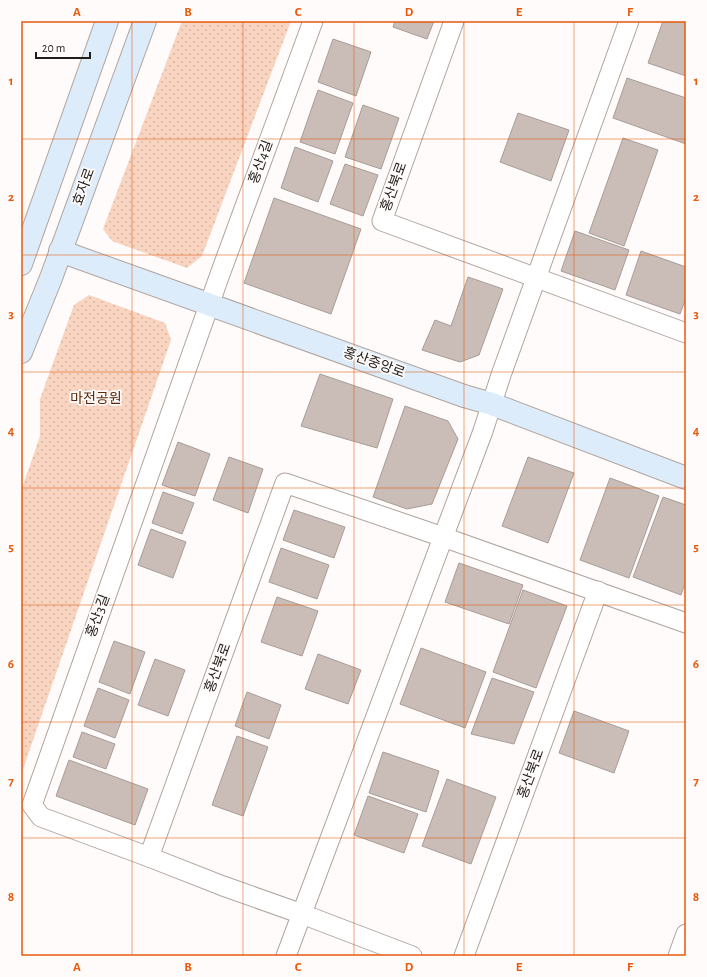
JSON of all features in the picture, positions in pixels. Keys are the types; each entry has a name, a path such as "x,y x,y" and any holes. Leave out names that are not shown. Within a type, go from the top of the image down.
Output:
{"street":[{"path":"21,264 106,21"},
{"name":"효자로","path":"21,352 145,21"},
{"name":"홍산4길","path":"210,304 313,21"},
{"name":"홍산북로","path":"454,21 382,221 686,332"},
{"path":"286,956 492,404 536,277 629,21"},
{"name":"홍산중앙로","path":"60,251 464,396 492,404 686,478"},
{"name":"홍산3길","path":"149,857 40,817 32,805 210,304"},
{"name":"홍산북로","path":"149,857 285,483 443,536 686,623"},
{"name":"홍산북로","path":"464,956 598,592"},
{"path":"149,857 412,956"},
{"path":"678,956 686,934"}],"green space":[{"path":"182,21 291,21 202,256 187,268 112,241 103,229"},
{"name":"마전공원","path":"89,295 165,323 171,340 21,775 21,491 40,436 40,399 74,305"}],"building":[{"path":"395,21 434,21 427,39 393,27"},
{"path":"663,21 686,21 686,76 648,63"},
{"path":"333,39 371,52 356,96 318,82"},
{"path":"627,78 686,98 686,144 613,118"},
{"path":"318,90 353,103 335,154 300,142"},
{"path":"363,105 399,118 381,169 345,157"},
{"path":"518,113 569,130 551,181 500,162"},
{"path":"623,138 658,150 624,246 589,233"},
{"path":"295,147 333,161 318,202 281,188"},
{"path":"345,164 378,175 363,216 330,204"},
{"path":"274,198 361,229 331,314 244,283"},
{"path":"575,231 629,250 615,290 561,271"},
{"path":"641,251 686,267 686,298 680,314 626,295"},
{"path":"468,277 503,289 479,355 460,362 422,350 435,320 451,326"},
{"path":"320,374 393,399 377,448 301,426"},
{"path":"405,406 448,421 458,439 432,504 407,509 373,497"},
{"path":"178,442 210,454 195,496 162,485"},
{"path":"229,457 263,469 248,513 213,500"},
{"path":"528,457 574,473 548,543 502,526"},
{"path":"610,478 659,496 629,578 580,560"},
{"path":"163,492 194,503 182,534 152,523"},
{"path":"663,497 686,505 686,581 681,595 633,577"},
{"path":"294,510 345,527 334,558 283,540"},
{"path":"151,529 186,542 173,578 138,565"},
{"path":"281,548 329,565 317,599 269,582"},
{"path":"459,563 523,585 509,624 445,602"},
{"path":"523,590 567,606 536,688 493,672"},
{"path":"277,597 318,611 302,656 261,642"},
{"path":"114,641 145,652 130,694 99,682"},
{"path":"421,648 486,672 465,728 400,704"},
{"path":"318,654 361,670 348,704 305,689"},
{"path":"155,659 185,670 168,716 138,705"},
{"path":"492,678 534,692 514,744 471,734"},
{"path":"98,688 129,700 115,738 84,726"},
{"path":"247,692 281,705 269,739 235,726"},
{"path":"574,711 629,731 614,773 559,753"},
{"path":"82,732 115,744 106,769 73,757"},
{"path":"237,736 268,747 243,816 212,805"},
{"path":"383,752 439,771 426,812 369,793"},
{"path":"69,760 148,789 135,825 56,796"},
{"path":"447,779 496,797 471,864 422,846"},
{"path":"368,796 418,814 404,853 354,835"}]}
